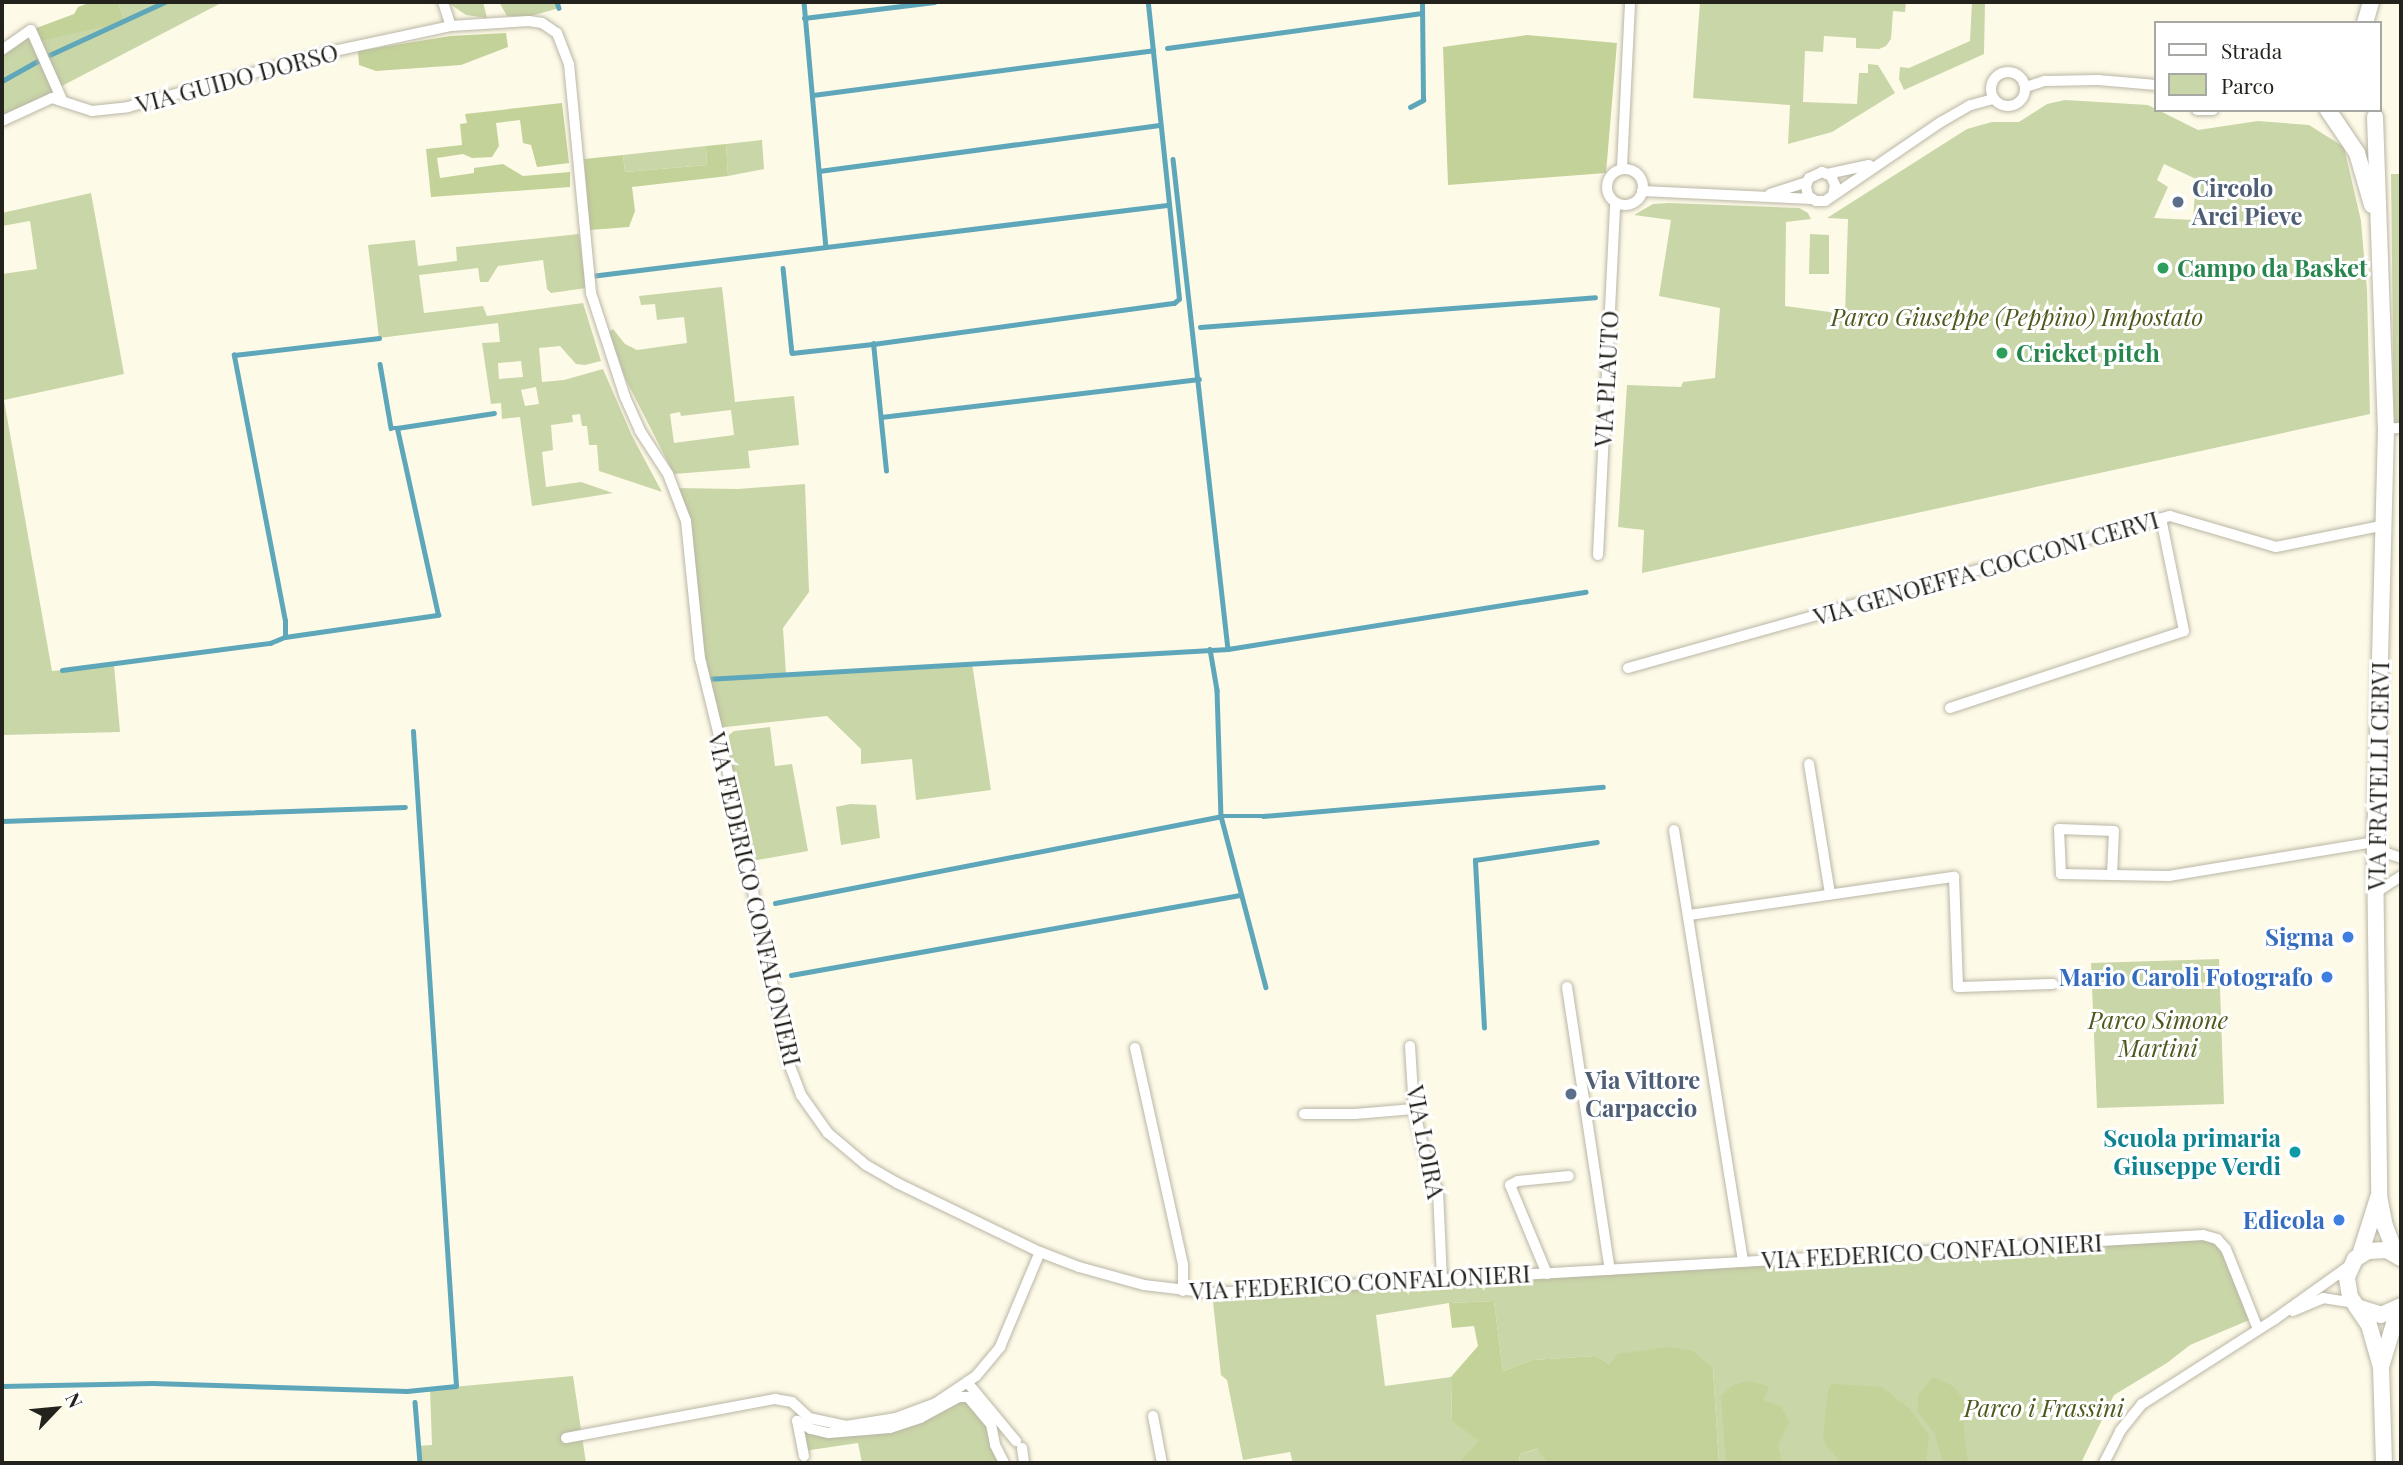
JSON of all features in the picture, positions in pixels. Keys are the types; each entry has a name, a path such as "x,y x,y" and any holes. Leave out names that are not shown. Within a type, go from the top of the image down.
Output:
{"main road":[{"path":"2366,21 2372,2"},
{"path":"2372,2 2375,21"},
{"name":"VIA FRATELLI CERVI","path":"2329,112 2357,153 2380,231"},
{"name":"VIA FRATELLI CERVI","path":"2342,128 2364,128 2377,114"},
{"name":"VIA FRATELLI CERVI","path":"2377,114 2380,231 2393,428 2385,525 2375,845 2379,1196 2385,1226 2399,1256"},
{"name":"VIA FRATELLI CERVI","path":"2379,1196 2346,1284 2372,1333 2381,1367 2384,1463"},
{"name":"VIA FRATELLI CERVI","path":"2356,1259 2378,1249 2399,1256"},
{"name":"VIA FRATELLI CERVI","path":"2356,1305 2381,1315 2399,1308"},
{"name":"VIA FRATELLI CERVI","path":"2381,1367 2399,1308"}],"street":[{"path":"443,2 451,26"},
{"name":"VIA PLAUTO","path":"1598,555 1615,202 1607,191 1607,181 1622,167 1630,2"},
{"name":"VIA FEDERICO CONFALONIERI","path":"451,26 514,21 542,23 557,33 567,52 591,293 625,397 640,431 668,474 686,521 700,657 728,773 783,1038 801,1095 828,1133 866,1165 1040,1252 1109,1276 1183,1291 1300,1289 2203,1235 2217,1239 2226,1249 2258,1329"},
{"name":"VIA GUIDO DORSO","path":"2,121 32,105 52,99 92,111 119,109 334,51 451,26"},
{"path":"2,50 31,30 62,100"},
{"path":"1615,202 1630,204 1642,191 1812,199 1821,202 1971,105 1994,99 2005,106 2015,105 2024,97 2026,87 2015,73 2000,73 1992,82 1994,99"},
{"path":"2026,87 2045,81 2098,80 2154,85"},
{"path":"1812,199 1806,191 1807,182 1813,174 1859,169 1884,160"},
{"path":"1622,167 1639,176 1642,191"},
{"path":"1827,174 1835,186 1833,195"},
{"path":"1757,196 1781,192 1807,182"},
{"name":"VIA GENOEFFA COCCONI CERVI","path":"1628,668 2170,516 2276,547 2385,525"},
{"path":"1950,708 2184,631 2161,518"},
{"path":"1809,764 1830,894"},
{"path":"2112,875 2114,831 2059,829 2061,874 2112,875 2169,876 2375,845 2401,858"},
{"path":"1674,830 1743,1262"},
{"path":"2375,893 2401,876"},
{"path":"1689,915 1954,877 1958,987 2053,984"},
{"path":"1567,987 1610,1270"},
{"name":"VIA LOIRA","path":"1410,1046 1414,1109 1427,1163 1438,1191 1442,1279"},
{"path":"1135,1048 1183,1264 1183,1291"},
{"path":"1304,1114 1355,1114 1414,1109"},
{"name":"VIA FEDERICO CONFALONIERI","path":"1547,1274 1510,1185 1518,1181 1569,1176"},
{"path":"566,1438 775,1398 792,1402 809,1418 846,1426 896,1418 936,1403 967,1382 1000,1348 1040,1252"},
{"path":"2104,1463 2124,1424 2142,1404 2274,1319 2356,1259"},
{"path":"2274,1319 2323,1297 2356,1305"},
{"path":"967,1382 1019,1445 1024,1463"},
{"path":"804,1456 797,1421 811,1429 829,1433 890,1428 920,1418 959,1397 968,1397 990,1424 995,1445 1003,1455 1004,1463"},
{"path":"1153,1416 1161,1463"}],"green space":[{"path":"91,2 118,2 125,22 35,42 31,30 74,14 78,7"},
{"path":"118,2 223,2 58,88 62,100 2,121 2,50 31,30 125,22"},
{"path":"447,2 483,2 487,18 466,15"},
{"path":"499,2 557,2 559,8 531,16 507,16"},
{"path":"1700,2 1906,2 1905,12 1893,11 1891,39 1886,46 1879,49 1856,48 1856,38 1824,36 1823,52 1805,51 1803,102 1857,104 1859,73 1868,73 1868,64 1878,65 1895,93 1832,132 1788,144 1790,105 1693,98"},
{"path":"1972,2 1985,3 1984,54 1904,90 1899,79 1900,67 1909,68 1970,41"},
{"path":"506,33 508,47 461,65 376,71 359,65 358,51 450,36"},
{"path":"1527,35 1617,43 1606,173 1448,185 1443,47"},
{"name":"Parco Giuseppe (Peppino) Impostato","path":"2065,100 2148,105 2154,108 2154,112 2162,112 2198,130 2258,121 2309,125 2344,147 2361,221 2367,290 2370,414 1642,573 1644,530 1618,527 1627,385 1681,387 1683,382 1715,378 1720,308 1659,296 1671,220 1634,215 1653,204 1669,203 1799,208 1808,213 1811,219 1786,222 1785,306 1845,314 1848,219 1827,218 1967,129 1992,122 2019,122 2047,104","holes":["2164,164 2196,179 2193,220 2154,218 2168,187 2157,180"]},
{"path":"562,103 569,163 537,167 531,145 523,143 520,120 496,123 499,146 492,157 472,158 463,154 437,158 440,178 474,173 474,168 503,164 523,176 570,172 570,187 431,197 426,149 462,145 460,124 467,123 465,114"},
{"path":"762,140 764,169 728,176 726,144"},
{"path":"726,144 728,176 632,187 635,211 629,227 590,230 584,159 623,155 625,172 707,165 706,146"},
{"path":"706,146 707,165 625,172 623,155"},
{"path":"2391,174 2401,174 2401,428 2394,428"},
{"path":"91,193 124,374 4,400 52,671 114,665 120,732 2,735 2,274 37,269 30,221 2,226 2,213"},
{"path":"579,234 586,288 551,293 547,289 543,260 498,266 488,282 480,282 478,268 419,275 424,313 483,306 487,316 583,303 601,361 576,364 560,346 539,348 542,382 564,380 603,369 632,436 662,492 599,471 597,445 589,445 587,426 582,426 580,414 572,415 573,422 551,425 553,450 542,452 546,487 581,482 613,493 532,506 520,417 502,419 501,403 491,404 482,343 500,342 498,323 379,338 368,245 415,240 418,266 457,261 456,247","holes":["521,361 523,377 499,379 498,363","536,387 539,404 525,406 521,390"]},
{"path":"1810,234 1829,235 1829,274 1809,274"},
{"path":"722,287 735,402 794,396 799,445 748,451 750,468 674,474 625,378 609,332 613,329 625,344 637,350 687,343 684,317 657,320 655,304 641,305 639,296","holes":["731,410 734,435 674,443 670,414 680,412 681,416"]},
{"path":"805,484 809,592 783,628 786,674 972,663 991,790 916,800 912,759 861,764 861,749 827,716 717,728 711,705 692,565 674,488 738,489"},
{"path":"770,727 775,766 792,764 808,851 752,861 727,743 729,735 734,731"},
{"path":"850,804 876,805 880,838 841,845 836,807"},
{"name":"Parco Simone Martini","path":"2219,959 2224,1104 2097,1108 2091,963"},
{"name":"Parco i Frassini","path":"2217,1239 2254,1318 2190,1345 2167,1363 2114,1395 2081,1463 1719,1463 1713,1369 1610,1364 1595,1356 1532,1360 1503,1371 1494,1301 1449,1303 1376,1315 1385,1386 1451,1377 1452,1422 1480,1441 1458,1463 1293,1463 1290,1452 1243,1460 1227,1380 1221,1375 1212,1293"},
{"path":"1494,1301 1503,1371 1532,1360 1595,1356 1610,1364 1618,1354 1666,1347 1693,1351 1713,1369 1719,1463 1547,1463 1537,1449 1520,1454 1519,1463 1458,1463 1479,1441 1452,1422 1451,1377 1478,1346 1474,1326 1452,1328 1449,1303"},
{"path":"573,1376 586,1463 420,1463 417,1446 432,1445 430,1389"},
{"path":"1933,1377 1953,1386 1967,1404 1963,1423 1968,1463 1943,1463 1935,1434 1918,1412 1918,1395"},
{"path":"1750,1381 1769,1387 1763,1400 1781,1406 1789,1422 1778,1445 1782,1463 1726,1463 1721,1396 1733,1385"},
{"path":"1832,1384 1882,1387 1911,1410 1929,1436 1926,1463 1842,1463 1827,1447 1823,1436 1828,1390"},
{"path":"968,1398 987,1420 1002,1463 862,1463 858,1443 804,1451 798,1422 828,1434"},
{"path":"1538,1449 1547,1463 1519,1463 1520,1454"}],"waterway":[{"path":"2,81 43,58 165,2"},
{"path":"557,2 559,8"},
{"path":"804,2 826,247"},
{"path":"804,18 934,2"},
{"path":"886,471 873,344 1174,303 1179,299 1148,2"},
{"path":"1410,107 1423,100 1422,2"},
{"path":"1167,48 1422,13"},
{"path":"813,95 1153,50"},
{"path":"819,171 1159,125"},
{"path":"1173,159 1228,649"},
{"path":"591,276 1167,205"},
{"path":"783,268 792,353 873,344"},
{"path":"1200,327 1595,297"},
{"path":"285,637 285,621 234,355 379,338"},
{"path":"380,364 391,428 397,428"},
{"path":"881,417 1199,379"},
{"path":"62,670 270,643 285,637 438,615 397,428 494,413"},
{"path":"706,679 1228,649 1585,592"},
{"path":"1210,649 1217,690 1221,816 1263,816 1603,787"},
{"path":"2,1386 153,1383 407,1391 456,1386 413,731"},
{"path":"2,821 405,807"},
{"path":"775,903 1221,816 1266,987"},
{"path":"1484,1028 1475,860 1597,842"},
{"path":"791,975 1241,895"},
{"path":"415,1402 420,1463"}],"place":[{"name":"Circolo Arci Pieve","path":"2178,202"},
{"name":"Campo da Basket","path":"2163,268"},
{"name":"Cricket pitch","path":"2002,353"},
{"name":"Sigma","path":"2348,937"},
{"name":"Mario Caroli Fotografo","path":"2327,977"},
{"name":"Via Vittore Carpaccio","path":"1571,1094"},
{"name":"Scuola primaria Giuseppe Verdi","path":"2295,1152"},
{"name":"Edicola","path":"2339,1220"}]}
